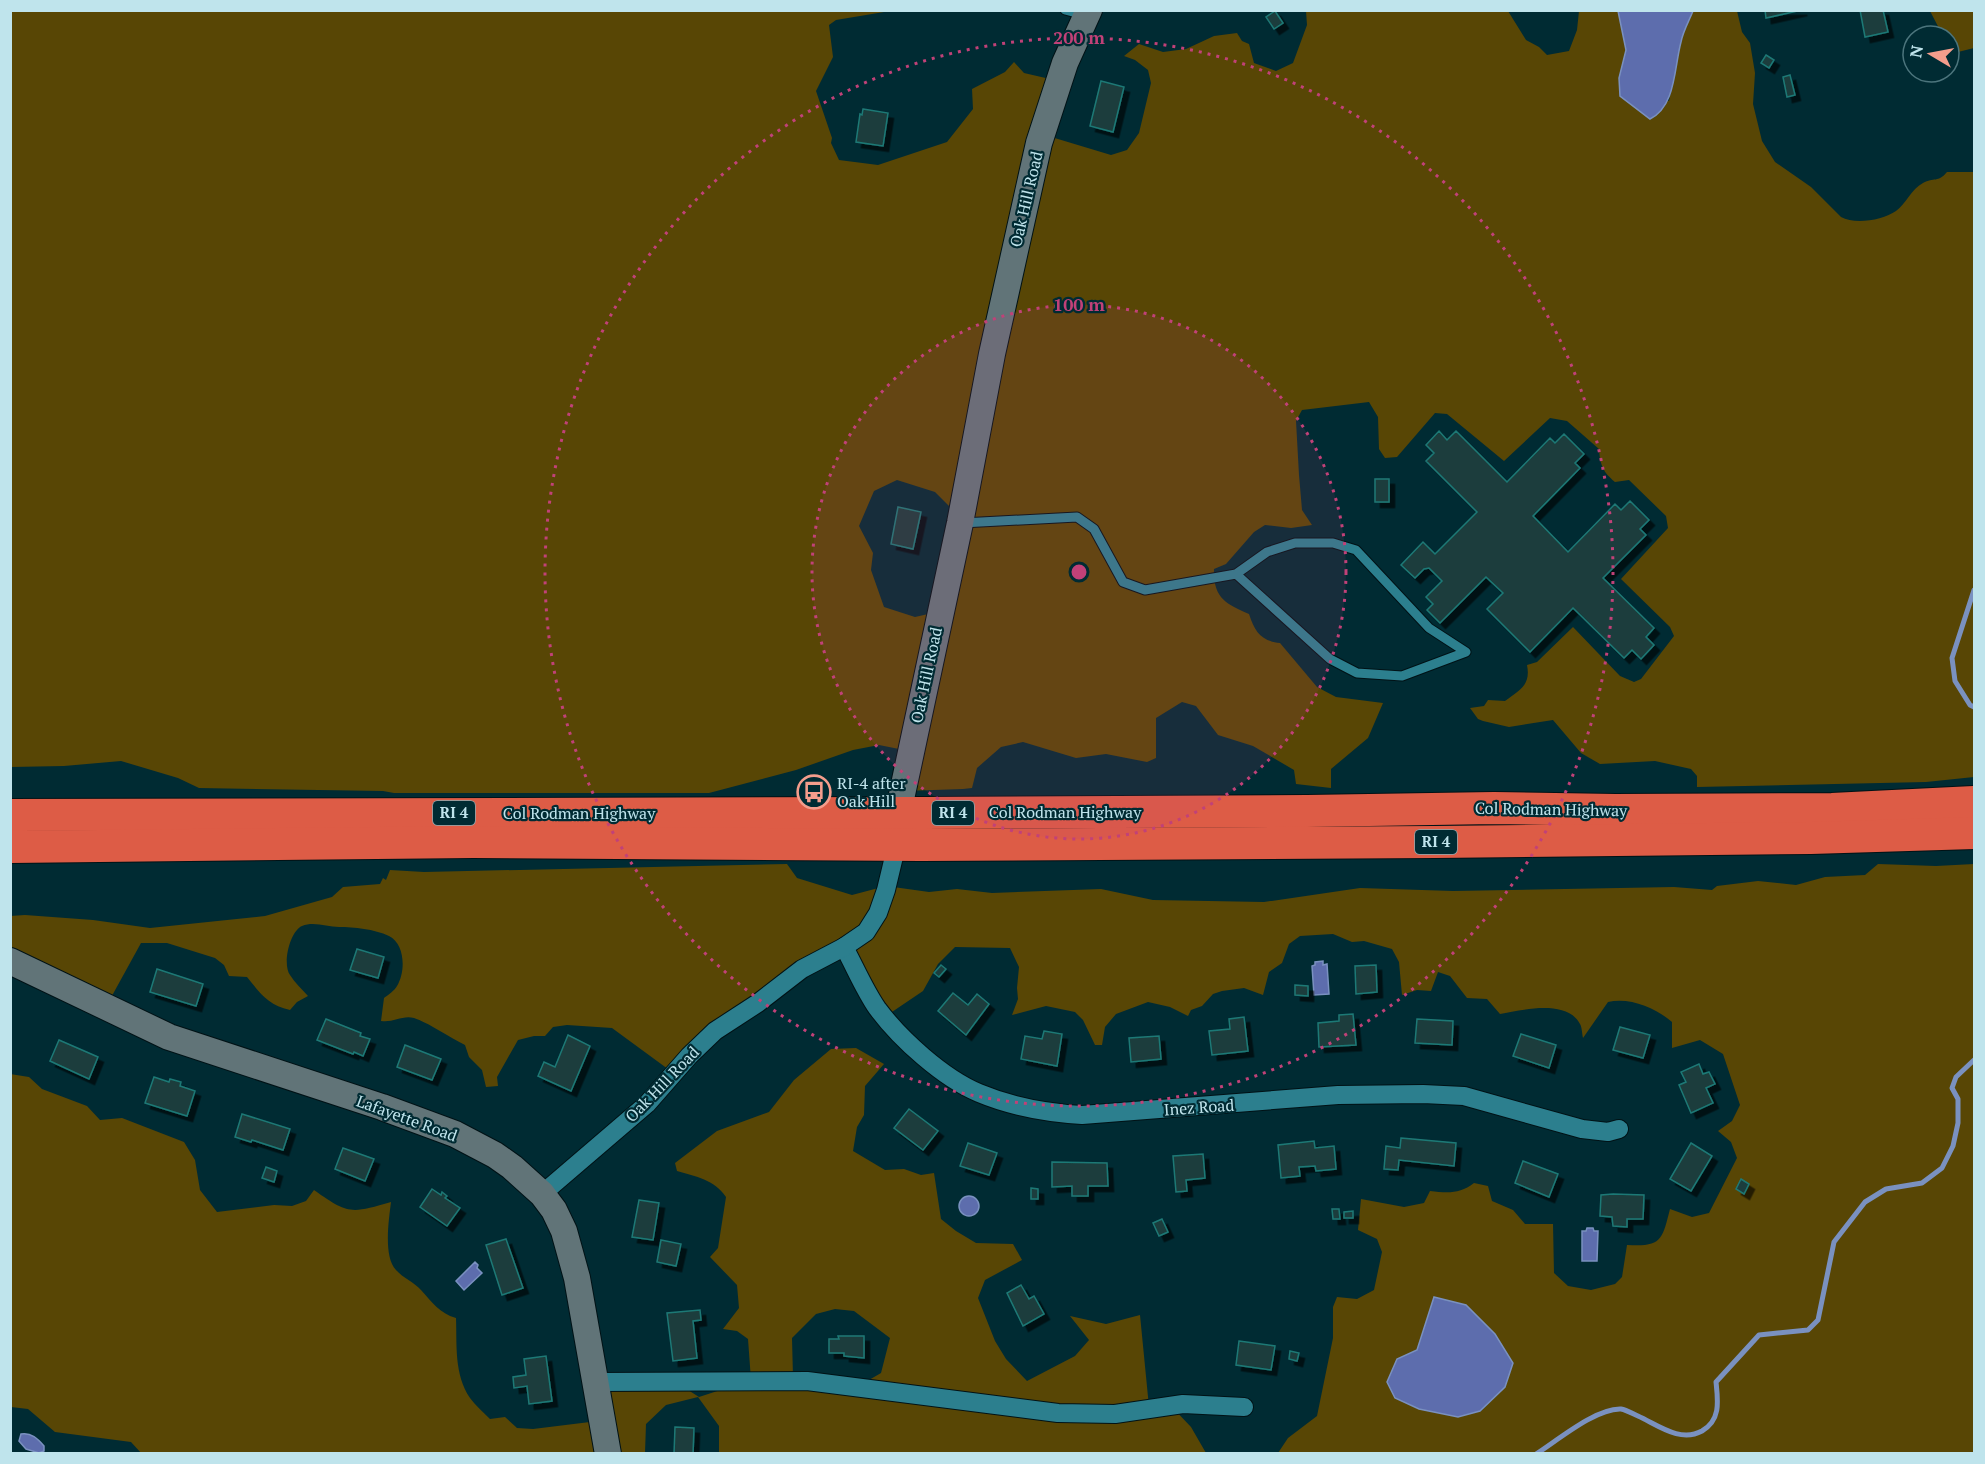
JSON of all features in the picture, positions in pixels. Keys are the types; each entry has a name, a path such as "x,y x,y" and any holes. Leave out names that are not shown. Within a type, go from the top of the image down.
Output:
{"highway":[{"name":"Col Rodman Highway","path":"10,815 898,813 1494,808 1832,809 1974,802"},
{"name":"Col Rodman Highway","path":"10,847 473,842 897,844 1435,842 1811,838 1974,833"}],"street":[{"name":"Oak Hill Road","path":"542,1194 647,1104 689,1056 715,1031 758,1003 802,969 844,947 866,932 878,913 892,868 897,844 898,813 960,523 992,354 1039,143 1080,12"},
{"name":"Inez Road","path":"844,947 865,989 878,1008 922,1054 950,1076 980,1094 1048,1113 1082,1115 1338,1095 1423,1094 1464,1096 1582,1129 1608,1132 1619,1130"},
{"name":"Lafayette Road","path":"10,961 169,1037 382,1107 455,1134 495,1155 512,1167 542,1194 554,1210 564,1231 578,1278 608,1454"},
{"path":"596,1382 807,1381 1059,1413 1115,1414 1183,1404 1244,1407"}],"lane":[{"path":"960,523 1077,517 1094,529 1123,582 1144,590 1236,574 1267,552 1294,543 1333,543 1356,550 1429,628 1466,652 1402,676 1357,673 1329,659 1236,574"}],"shaded area":[{"path":"10,11 890,11 836,20 829,25 833,57 816,91 832,138 831,143 839,160 878,165 947,142 973,109 972,89 1005,72 1014,62 1024,73 1063,82 1048,136 1111,155 1127,150 1139,133 1151,83 1148,70 1135,60 1124,56 1139,44 1163,52 1186,49 1214,36 1237,33 1242,41 1249,44 1254,63 1276,71 1293,63 1307,25 1306,11 1508,11 1526,40 1539,47 1547,55 1569,51 1577,30 1579,11 1618,11 1627,50 1619,78 1669,101 1681,39 1693,11 1737,11 1742,32 1750,43 1755,73 1753,104 1762,141 1775,162 1811,187 1841,217 1861,221 1884,217 1900,208 1915,189 1923,183 1938,179 1947,172 1974,172 1974,777 1926,782 1697,787 1697,776 1691,769 1655,761 1600,764 1581,753 1553,720 1509,727 1478,719 1470,708 1484,706 1488,700 1505,701 1515,694 1526,682 1527,665 1537,662 1573,627 1620,676 1634,682 1641,679 1674,636 1670,627 1621,579 1668,528 1666,516 1629,480 1615,482 1603,468 1599,449 1567,421 1550,418 1504,461 1447,414 1435,413 1397,457 1385,458 1379,449 1378,417 1369,402 1302,410 1296,421 1302,510 1312,525 1291,528 1265,525 1254,532 1226,564 1214,569 1216,587 1223,599 1249,614 1263,638 1280,643 1317,687 1336,697 1383,703 1368,738 1331,769 1331,788 1296,784 1294,770 1253,746 1218,735 1196,706 1182,702 1156,718 1156,758 1147,762 1106,754 1076,758 1023,742 1001,747 977,768 972,788 963,789 904,791 909,751 879,745 853,750 796,770 709,793 394,793 199,788 178,778 121,761 64,766 11,767","holes":["897,480 935,492 959,516 937,612 915,617 884,607 871,570 873,553 859,526 874,491"]},
{"path":"1930,11 1974,11 1974,48 1961,51 1961,24 1937,24"},
{"path":"787,864 797,878 852,895 886,886 929,892 957,889 992,893 1101,889 1153,900 1264,902 1360,888 1453,891 1674,887 1712,890 1717,886 1758,881 1796,885 1825,877 1865,875 1878,864 1936,866 1974,864 1974,1453 1278,1453 1288,1438 1317,1416 1333,1338 1333,1307 1337,1297 1357,1299 1374,1290 1382,1252 1377,1239 1358,1230 1361,1199 1404,1207 1424,1203 1430,1191 1454,1192 1474,1183 1488,1186 1492,1201 1513,1210 1525,1224 1553,1224 1554,1273 1568,1286 1591,1290 1615,1284 1622,1277 1627,1245 1647,1245 1659,1239 1665,1228 1670,1209 1692,1217 1709,1213 1737,1158 1731,1142 1718,1131 1732,1121 1740,1105 1723,1054 1700,1040 1672,1048 1672,1022 1651,1008 1634,1002 1608,1002 1583,1038 1580,1024 1574,1016 1565,1011 1543,1008 1500,1014 1487,999 1467,998 1450,976 1438,972 1431,991 1417,990 1402,995 1399,962 1392,949 1364,941 1352,942 1333,934 1300,936 1289,944 1282,963 1269,972 1263,995 1244,988 1222,991 1213,994 1202,1006 1191,1010 1188,1016 1170,1007 1148,1002 1116,1014 1105,1027 1102,1045 1095,1045 1083,1020 1075,1012 1046,1006 1012,1015 1018,999 1019,967 1010,948 955,947 938,964 923,991 886,1016 839,949 672,1072 612,1028 567,1025 553,1027 545,1036 518,1040 497,1077 498,1086 486,1087 482,1070 469,1057 465,1045 414,1018 405,1017 381,1021 384,998 397,986 403,966 398,945 389,936 377,932 316,924 302,926 298,929 288,948 288,970 294,981 308,996 297,1002 290,1010 270,1002 247,977 229,976 224,965 215,958 167,943 141,943 108,1003 11,962 10,916 93,920 150,928 265,916 332,897 343,887 380,884 383,878 386,880 390,870 424,872","holes":["1417,1350 1505,1387 1481,1411 1458,1417 1397,1359"]},
{"path":"856,1048 884,1064 865,1086 864,1115 857,1127 853,1151 885,1170 904,1169 921,1175 934,1173 941,1219 976,1243 1013,1244 1022,1260 985,1280 978,1298 995,1341 1006,1359 1027,1381 1075,1356 1089,1340 1070,1316 1106,1324 1140,1315 1149,1407 1171,1406 1191,1427 1206,1453 719,1453 719,1426 698,1397 666,1405 646,1424 645,1453 142,1454 131,1442 55,1432 28,1409 11,1407 10,1074 29,1077 42,1089 87,1106 100,1120 122,1118 184,1142 195,1160 200,1190 217,1212 274,1205 292,1206 306,1201 314,1190 342,1208 350,1210 366,1209 391,1202 388,1247 392,1264 437,1307 456,1318 459,1369 470,1398 490,1419 505,1417 517,1428 533,1429 598,1421 596,1391 674,1381 699,1397 751,1380 748,1339 737,1331 723,1329 739,1308 737,1285 710,1257 718,1248 726,1197 710,1182 677,1171 675,1163 717,1131 769,1112 794,1080 831,1049","holes":["835,1309 854,1311 890,1338 881,1373 857,1387 793,1377 792,1338 816,1314"]}],"water":[{"path":"1618,11 1693,11 1682,38 1669,96 1659,113 1650,119 1620,96 1619,78 1626,50"},
{"path":"1323,961 1323,965 1327,964 1329,994 1314,995 1312,966 1315,962"},
{"path":"969,1196 976,1199 979,1206 976,1213 969,1216 962,1213 959,1206 962,1199"},
{"path":"1587,1228 1598,1231 1597,1261 1582,1261 1582,1231 1586,1231"},
{"path":"475,1262 482,1273 464,1290 456,1281"},
{"path":"1434,1297 1466,1305 1495,1334 1513,1363 1505,1387 1480,1411 1458,1417 1419,1409 1395,1398 1387,1382 1397,1359 1417,1350"},
{"path":"21,1434 28,1434 37,1439 44,1446 44,1451 39,1453 26,1449 19,1441"}],"building":[{"path":"1765,10 1802,10 1766,18"},
{"path":"1860,10 1883,10 1888,32 1865,37"},
{"path":"1275,11 1283,23 1274,29 1266,17"},
{"path":"1766,55 1774,60 1769,68 1761,63"},
{"path":"1790,75 1795,95 1787,97 1783,77"},
{"path":"1101,81 1124,87 1113,132 1090,126"},
{"path":"863,109 888,113 883,146 856,142 860,114 862,115"},
{"path":"1439,431 1447,440 1456,431 1507,482 1550,438 1555,443 1564,434 1584,454 1575,463 1580,468 1533,516 1568,552 1615,504 1621,510 1630,501 1649,520 1640,529 1646,535 1603,578 1654,628 1646,637 1654,645 1641,659 1632,650 1624,658 1573,608 1530,652 1487,609 1503,593 1486,577 1440,623 1427,610 1433,604 1426,597 1442,581 1429,568 1424,569 1415,578 1401,565 1423,542 1435,554 1477,512 1426,461 1434,453 1426,445"},
{"path":"1375,479 1389,479 1389,502 1375,502"},
{"path":"898,507 921,512 913,549 891,544"},
{"path":"357,949 384,957 378,978 350,970"},
{"path":"941,965 946,969 939,977 934,973"},
{"path":"1376,965 1377,992 1356,994 1355,966"},
{"path":"157,969 203,984 196,1006 150,992"},
{"path":"1295,985 1308,986 1308,996 1295,995"},
{"path":"953,993 968,1005 977,994 989,1004 966,1035 938,1011"},
{"path":"1353,1014 1356,1045 1319,1047 1318,1023 1339,1021 1339,1015"},
{"path":"1244,1017 1248,1051 1212,1055 1209,1031 1230,1029 1229,1019"},
{"path":"326,1019 370,1039 363,1056 317,1040"},
{"path":"1417,1019 1453,1021 1452,1045 1415,1043"},
{"path":"1620,1027 1650,1035 1643,1058 1613,1050"},
{"path":"1044,1031 1062,1034 1057,1066 1021,1059 1025,1036 1042,1039"},
{"path":"1521,1034 1556,1045 1549,1068 1513,1056"},
{"path":"568,1035 590,1046 571,1091 538,1076 544,1062 555,1067"},
{"path":"1159,1036 1161,1059 1131,1062 1129,1038"},
{"path":"59,1040 98,1057 89,1079 50,1061"},
{"path":"405,1045 441,1059 432,1080 397,1067"},
{"path":"1699,1064 1703,1074 1709,1072 1715,1084 1706,1088 1713,1103 1691,1113 1679,1085 1686,1082 1681,1072"},
{"path":"154,1077 169,1082 170,1079 181,1082 180,1086 195,1091 187,1116 145,1103"},
{"path":"909,1109 938,1131 923,1150 894,1128"},
{"path":"242,1114 290,1129 283,1150 235,1137"},
{"path":"1401,1138 1456,1143 1454,1166 1399,1160 1398,1170 1384,1169 1386,1146 1400,1148"},
{"path":"1314,1141 1315,1148 1334,1146 1336,1169 1316,1171 1315,1166 1299,1167 1300,1176 1281,1178 1278,1145"},
{"path":"968,1143 997,1153 989,1175 960,1166"},
{"path":"1691,1143 1712,1156 1691,1191 1670,1179"},
{"path":"343,1148 374,1159 365,1181 335,1169"},
{"path":"1203,1154 1205,1178 1186,1180 1187,1191 1176,1192 1173,1156"},
{"path":"1523,1161 1558,1174 1549,1197 1515,1183"},
{"path":"1052,1162 1107,1163 1108,1186 1088,1186 1088,1196 1072,1196 1072,1186 1052,1187"},
{"path":"266,1167 277,1171 274,1182 262,1178"},
{"path":"1741,1179 1749,1184 1744,1194 1736,1189"},
{"path":"1031,1188 1038,1189 1038,1199 1031,1199"},
{"path":"432,1189 441,1195 442,1192 447,1196 445,1198 460,1208 447,1226 420,1207"},
{"path":"1601,1195 1644,1195 1643,1219 1627,1219 1627,1227 1613,1226 1612,1217 1600,1216"},
{"path":"639,1200 659,1203 653,1240 632,1237"},
{"path":"1332,1209 1339,1209 1340,1219 1333,1219"},
{"path":"1353,1211 1353,1218 1344,1218 1344,1212"},
{"path":"1162,1219 1168,1232 1159,1236 1153,1223"},
{"path":"506,1239 523,1288 502,1295 486,1245"},
{"path":"661,1240 681,1244 676,1266 657,1262"},
{"path":"1021,1285 1029,1299 1034,1296 1044,1314 1023,1326 1007,1293"},
{"path":"700,1310 701,1320 693,1321 697,1358 673,1361 667,1313"},
{"path":"838,1336 864,1336 864,1358 844,1356 844,1353 829,1353 829,1339 839,1339"},
{"path":"1239,1341 1275,1346 1271,1370 1236,1365"},
{"path":"1290,1351 1299,1353 1297,1361 1289,1359"},
{"path":"546,1356 552,1401 529,1404 527,1386 514,1388 513,1377 526,1375 524,1359"},
{"path":"675,1427 694,1428 693,1454 674,1454"}],"waterway":[{"path":"1974,590 1952,658 1955,681 1970,705 1974,707"},
{"path":"1536,1454 1589,1419 1611,1410 1625,1410 1677,1434 1694,1434 1708,1427 1717,1410 1716,1382 1759,1335 1808,1330 1818,1320 1834,1242 1865,1202 1886,1189 1922,1183 1942,1168 1953,1146 1958,1123 1958,1099 1952,1088 1956,1077 1974,1060"}],"place":[{"name":"RI-4 after Oak Hill","path":"814,792"}]}
